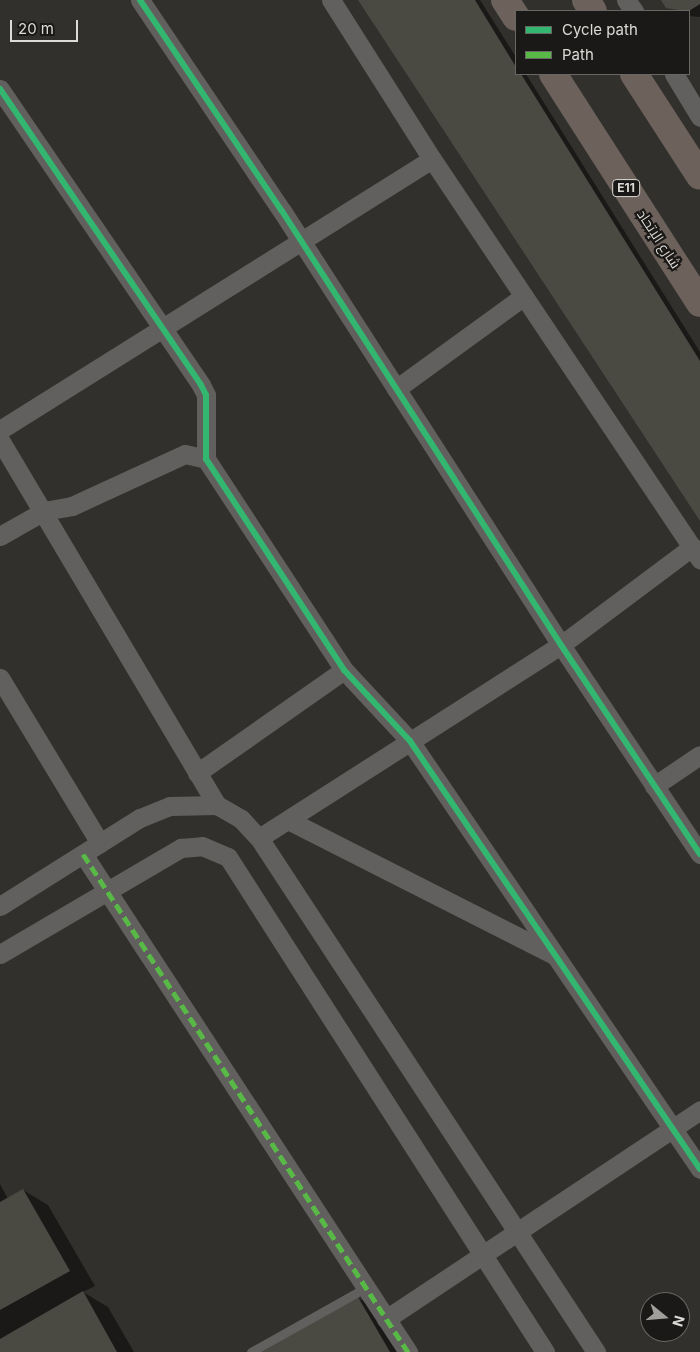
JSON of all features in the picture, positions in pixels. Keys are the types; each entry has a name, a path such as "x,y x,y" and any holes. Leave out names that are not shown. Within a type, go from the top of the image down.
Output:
{"main road":[{"path":"505,0 515,15"},
{"name":"شارع الإتحاد","path":"553,75 700,303"},
{"path":"635,75 700,176"}],"street":[{"path":"140,0 301,242 561,645 700,854"},
{"path":"259,838 561,645 696,554 432,159 331,0"},
{"path":"675,75 700,117"},
{"path":"0,89 206,395 206,460 344,670 410,741 700,1169"},
{"path":"0,430 432,159"},
{"path":"396,389 524,296"},
{"path":"0,440 44,511 217,805 241,819 259,838 515,1232 596,1352"},
{"path":"0,536 44,511 72,506 185,454 206,460"},
{"path":"198,773 344,670"},
{"path":"0,678 100,843"},
{"path":"654,786 700,755"},
{"path":"0,906 140,818 170,806 217,805"},
{"path":"288,820 555,956"},
{"path":"0,954 182,848 202,846 228,857 482,1257 545,1352"},
{"path":"83,854 106,892 408,1352"},
{"path":"386,1319 482,1257 515,1232 700,1110"}],"lane":[{"path":"251,1352 366,1288"}],"building":[{"path":"358,0 475,0 515,65 515,75 522,75 700,361 700,521"},
{"path":"661,0 700,0 700,4 690,10 666,8"},
{"path":"23,1189 70,1271 0,1310 0,1202"},
{"path":"83,1291 117,1352 0,1352 0,1339"},
{"path":"358,1297 390,1352 262,1352"}],"marked path":[{"path":"83,854 408,1352"}],"cycle path":[{"path":"140,0 282,211 561,645 700,854"},
{"path":"0,89 201,385 206,395 206,459 344,670 410,741 700,1169"}]}
